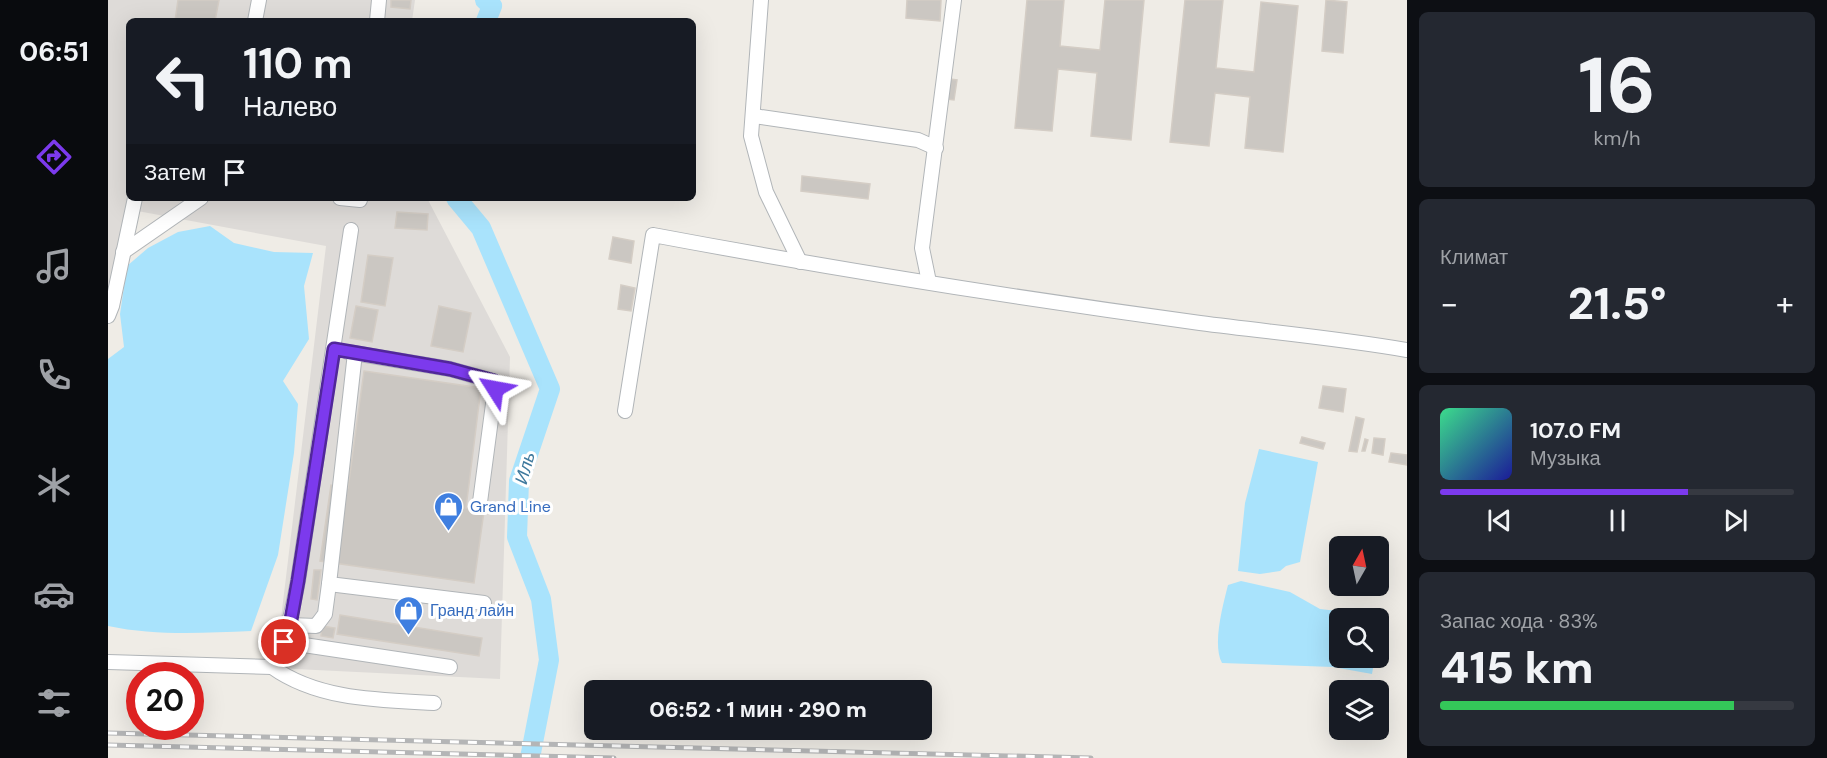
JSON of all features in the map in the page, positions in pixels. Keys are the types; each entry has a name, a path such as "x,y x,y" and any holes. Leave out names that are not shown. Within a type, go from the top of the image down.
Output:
{"lane":[{"path":"256,18 259,0"},
{"path":"377,18 379,0"},
{"path":"761,0 752,136 766,192 800,262"},
{"path":"929,282 922,248 954,0"},
{"path":"754,116 918,140 936,148"},
{"path":"108,316 134,201"},
{"path":"123,252 197,201"},
{"path":"272,667 290,625 351,230"},
{"path":"625,411 652,235 800,262 929,282 1407,350"},
{"path":"334,349 450,369 494,381 495,389 480,502"},
{"path":"290,625 316,626 325,614 355,353"},
{"path":"329,584 484,603"},
{"path":"284,642 450,667"},
{"path":"108,662 272,667 289,680 353,698 434,703"}],"shaded area":[{"path":"108,0 415,0 412,18 126,18 126,201 429,201 510,357 500,679 275,668 326,246 132,210 108,306"}],"water":[{"path":"210,226 234,243 274,252 313,253 304,286 309,339 283,381 298,404 294,453 278,555 251,631 161,633 108,626 108,359 124,347 120,314 127,266 148,248 178,232"},
{"path":"1259,449 1318,462 1300,562 1286,566 1280,571 1260,574 1238,571 1245,503"},
{"path":"1241,581 1290,592 1320,609 1329,610 1329,667 1222,663 1218,636 1228,585"},
{"path":"1339,668 1373,668 1372,674"}],"building":[{"path":"178,0 219,0 216,18 175,18"},
{"path":"391,0 411,0 410,9 391,7"},
{"path":"907,0 941,0 940,21 906,18"},
{"path":"1027,0 1064,0 1060,46 1100,50 1105,0 1144,0 1131,140 1091,136 1097,73 1058,69 1052,131 1015,128"},
{"path":"1185,0 1223,0 1216,68 1254,72 1261,2 1298,6 1283,152 1245,148 1250,97 1215,93 1209,146 1170,142"},
{"path":"1326,0 1347,2 1343,53 1322,51"},
{"path":"950,79 957,80 954,100 947,99"},
{"path":"802,176 870,184 868,199 801,191"},
{"path":"397,212 428,214 427,230 395,228"},
{"path":"613,237 634,241 631,263 609,259"},
{"path":"368,255 393,258 385,306 361,302"},
{"path":"621,285 635,288 631,311 618,309"},
{"path":"356,306 378,310 372,342 350,338"},
{"path":"439,306 471,313 463,352 431,346"},
{"path":"364,371 481,388 466,508 484,511 474,583 320,561 331,485 348,488"},
{"path":"1323,386 1346,389 1343,412 1319,408"},
{"path":"1356,417 1364,419 1357,452 1349,451"},
{"path":"1302,437 1325,443 1323,449 1300,443"},
{"path":"1374,438 1385,439 1383,455 1372,453"},
{"path":"1365,439 1368,440 1365,451 1362,451"},
{"path":"1391,453 1407,455 1407,465 1389,462"},
{"path":"314,570 321,570 317,600 311,599"},
{"name":"Гранд лайн","path":"340,615 482,638 479,656 337,634"},
{"path":"322,626 335,628 333,638 321,636"}],"waterway":[{"name":"Иль","path":"485,0 492,6 487,18"},
{"name":"Иль","path":"458,201 481,228 550,389 519,481 517,537 541,599 549,660 530,758"}],"railway":[{"path":"108,733 1091,758"},
{"path":"108,745 614,758"}],"place":[{"name":"Grand Line","path":"449,532"},
{"name":"Гранд лайн","path":"409,636"}],"route":[{"path":"284,642 290,625 298,581 334,349 450,369 487,378 494,381 495,389"}]}
